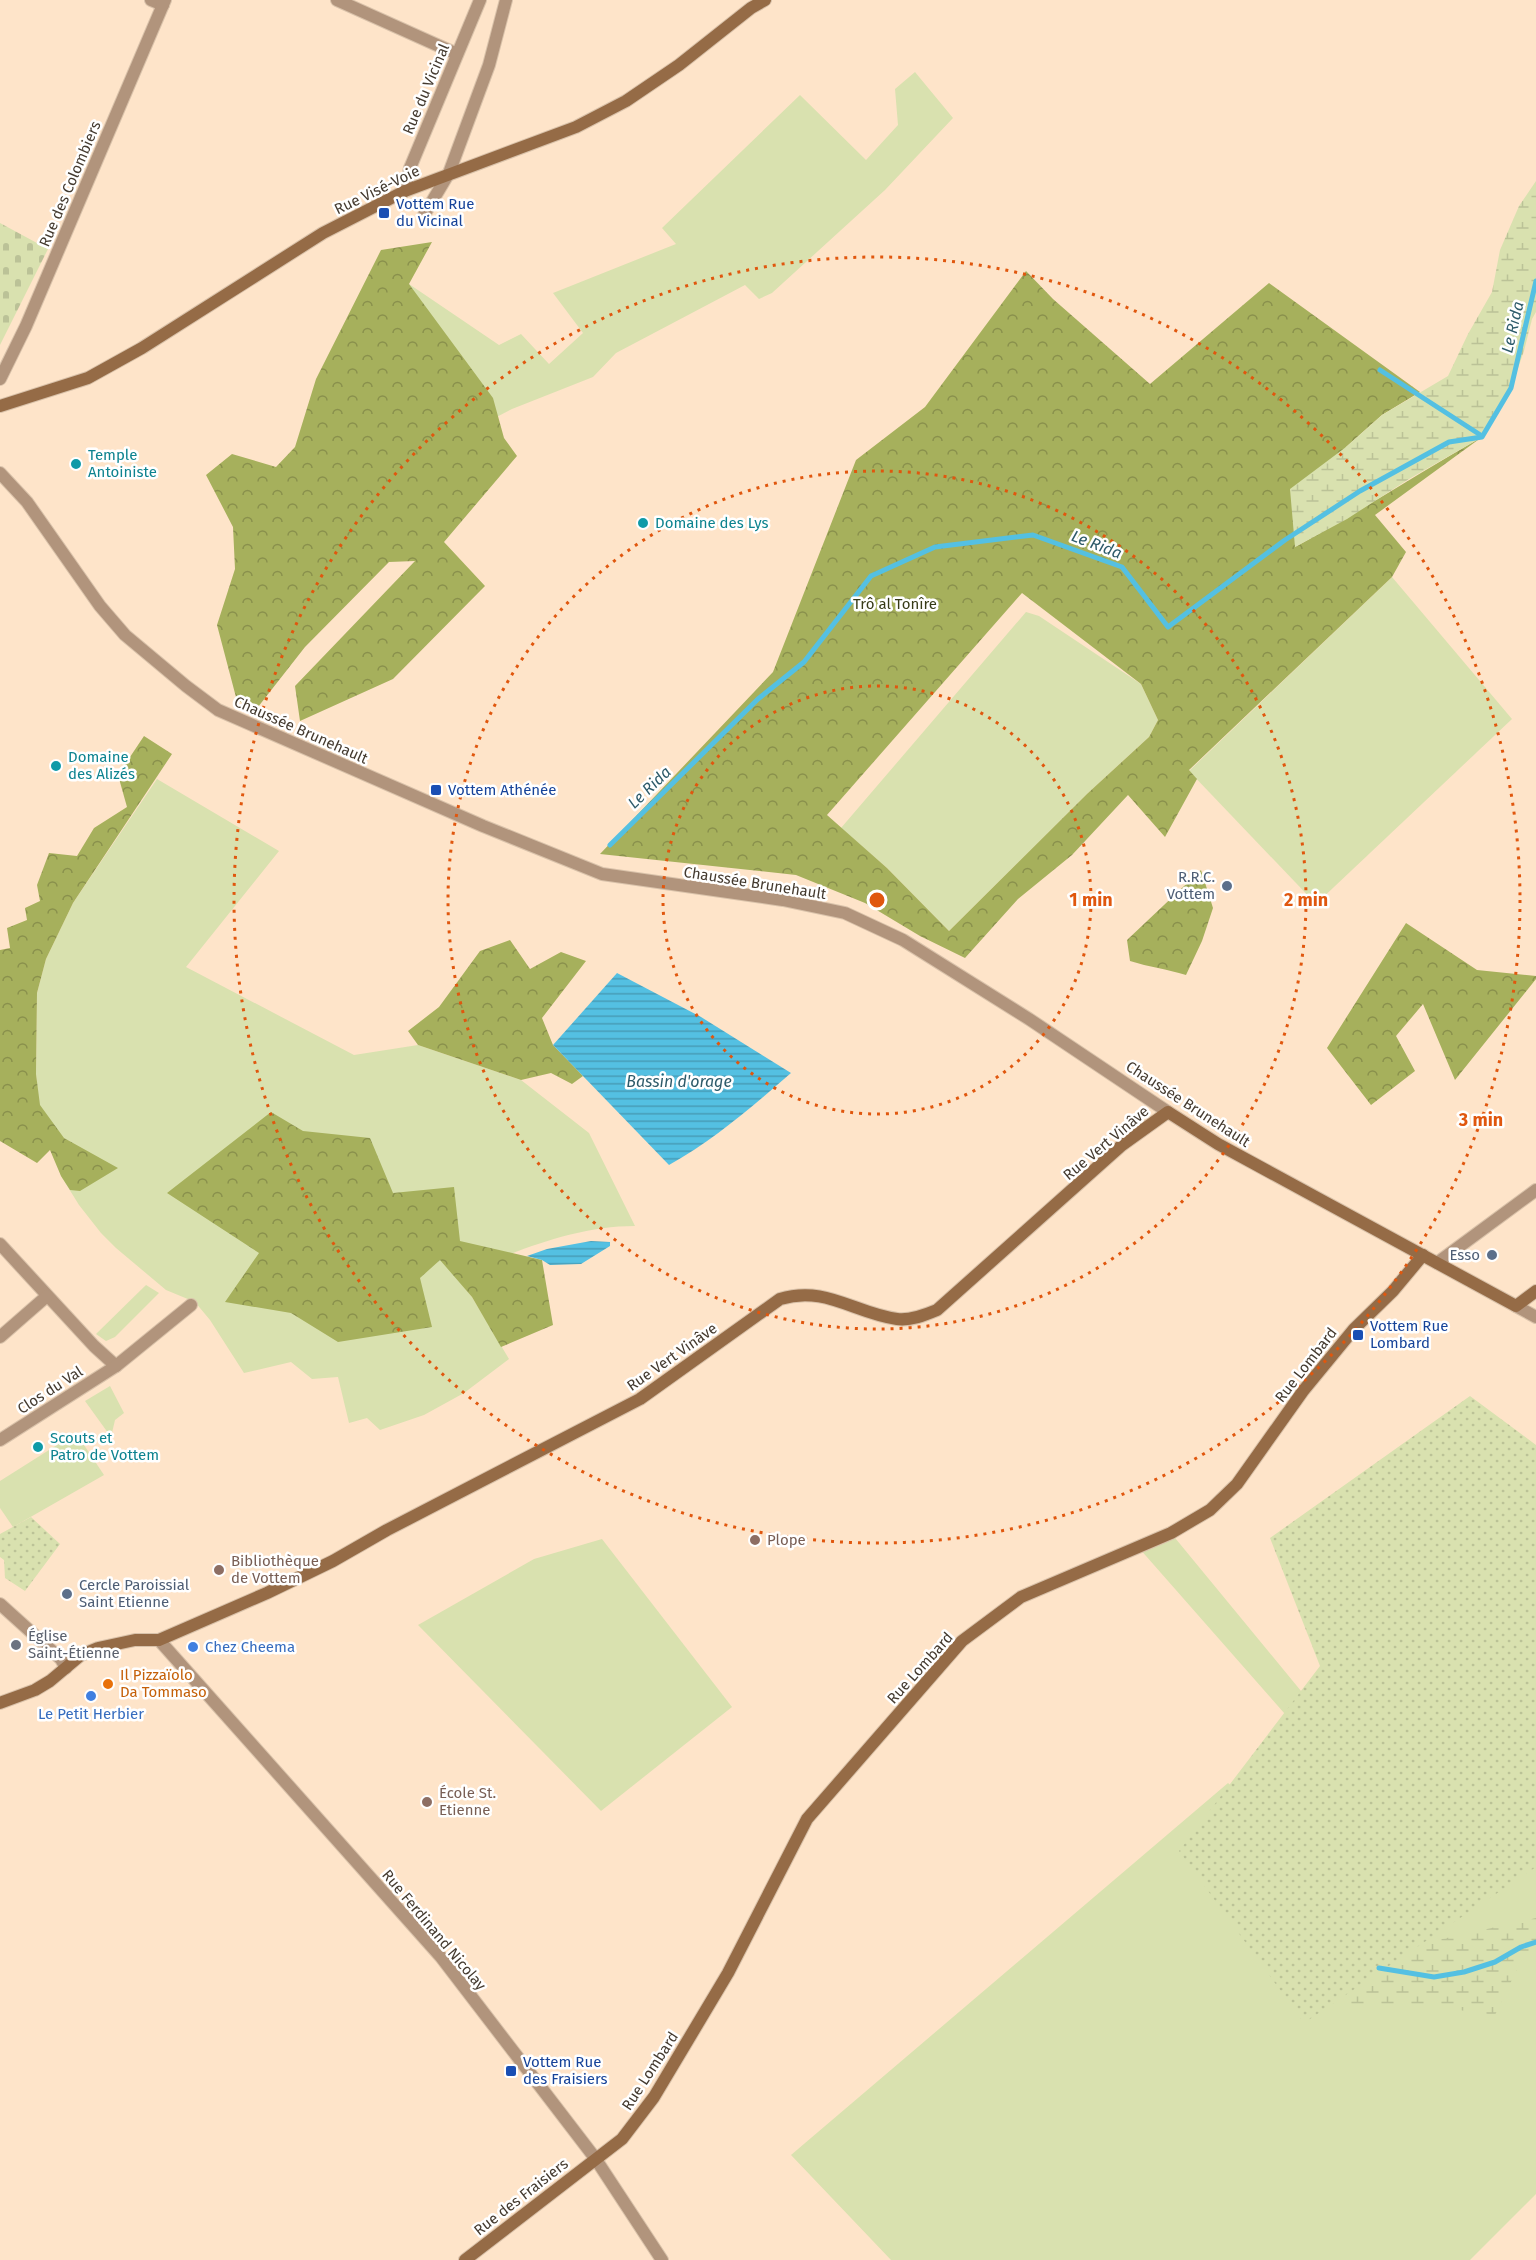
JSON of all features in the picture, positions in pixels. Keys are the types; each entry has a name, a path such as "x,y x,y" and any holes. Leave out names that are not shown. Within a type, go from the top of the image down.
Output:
{"street":[{"path":"337,0 457,54"},
{"name":"Rue du Vicinal","path":"405,191 410,168 480,0"},
{"path":"424,215 449,173 489,65 506,0"},
{"name":"Rue Visé-Voie","path":"0,406 88,378 142,348 323,233 405,191 576,127 626,101 679,65 751,8 765,0"},
{"name":"Rue des Colombiers","path":"0,379 26,326 160,2"},
{"name":"Chaussée Brunehault","path":"0,473 27,502 100,606 125,635 218,710 483,826 602,874 783,900 845,914 903,940 1038,1025 1218,1144 1536,1317"},
{"name":"Rue Vert Vinâve","path":"159,1640 267,1593 333,1561 387,1530 640,1399 780,1299 795,1294 810,1294 898,1320 921,1316 937,1310 1122,1145 1168,1112"},
{"path":"1437,1263 1536,1190"},
{"path":"0,1244 46,1296 94,1346 116,1365"},
{"name":"Rue Lombard","path":"595,2158 622,2139 654,2097 728,1973 807,1819 962,1641 1022,1597 1171,1533 1210,1510 1237,1484 1303,1391 1354,1329 1392,1291 1423,1255"},
{"path":"1516,1306 1536,1291"},
{"path":"0,1336 46,1296"},
{"name":"Clos du Val","path":"0,1440 116,1365 191,1305"},
{"path":"0,1604 61,1659 66,1668"},
{"path":"0,1703 35,1690 81,1655 98,1648 135,1640 159,1640"},
{"name":"Rue Ferdinand Nicolay","path":"159,1640 441,1957 595,2158 662,2260"},
{"name":"Rue des Fraisiers","path":"465,2260 595,2158"}],"green space":[{"path":"915,72 953,118 885,190 772,293 759,299 745,285 616,353 593,377 512,409 319,510 409,284 499,345 521,334 549,364 583,333 553,293 676,244 662,228 800,95 866,160 898,125 895,89"},
{"path":"1536,181 1536,312 1511,388 1482,437 1409,479 1347,519 1295,547 1290,489 1346,447 1382,415 1448,376 1492,292 1500,250 1519,206"},
{"path":"0,223 48,249 0,345"},
{"path":"432,242 409,284 493,398 504,438 517,456 444,542 485,586 393,679 300,721 295,686 415,561 389,562 305,647 258,707 237,701 217,625 235,569 233,527 206,475 232,454 276,467 295,447 316,379 381,250"},
{"name":"Trô al Tonîre","path":"1026,271 1053,299 1150,384 1269,283 1420,392 1382,415 1346,447 1295,547 1482,437 1375,515 1406,552 1392,577 1189,770 1197,779 1165,837 1128,795 1072,855 1018,899 965,958 920,936 865,903 796,875 600,854 773,672 856,460 925,407","holes":["1022,593 1141,684 1158,720 1149,737 1088,793 949,931 887,868 827,815"]},
{"path":"1392,577 1512,719 1316,904 1189,771"},
{"path":"1026,612 1039,616 1141,684 1158,720 1149,737 1088,793 949,931 887,868 841,828"},
{"path":"144,736 172,754 73,903 46,959 37,993 36,1074 40,1105 64,1138 118,1168 80,1191 70,1190 50,1150 37,1163 0,1141 0,950 10,948 7,928 27,920 25,908 40,901 37,885 49,853 77,856 94,828 127,807 118,775"},
{"path":"157,779 279,851 186,967 354,1055 418,1045 521,1080 589,1133 635,1226 588,1231 543,1242 455,1276 472,1297 509,1359 464,1393 424,1415 380,1430 367,1418 349,1423 338,1377 312,1379 291,1362 244,1373 210,1320 195,1302 166,1290 116,1248 79,1205 61,1176 39,1105 36,1074 37,993 46,959 73,903"},
{"path":"1201,870 1213,908 1202,941 1186,975 1130,961 1127,940"},
{"path":"1406,923 1477,970 1536,976 1536,979 1455,1080 1423,1004 1396,1036 1415,1071 1371,1105 1327,1048"},
{"path":"510,940 530,969 561,952 586,961 542,1018 553,1045 583,1076 572,1084 551,1073 521,1080 418,1045 408,1031 439,1007 480,951"},
{"path":"271,1112 303,1131 370,1138 393,1193 454,1187 460,1241 542,1260 553,1325 501,1347 472,1297 440,1260 420,1278 432,1327 338,1342 291,1313 225,1302 259,1253 167,1193"},
{"path":"146,1285 159,1293 115,1337 106,1341 96,1334"},
{"path":"110,1386 124,1413 115,1420 111,1437 85,1401"},
{"path":"1470,1396 1536,1445 1536,1867 1304,2023 1179,1851 1320,1666 1270,1538"},
{"path":"76,1433 104,1475 13,1527 0,1508 0,1481"},
{"path":"31,1517 60,1544 25,1591 5,1578 4,1560 0,1557 0,1534"},
{"path":"1171,1533 1315,1708 1536,1587 1536,2194 1470,2260 891,2260 791,2155 1228,1783 1306,1849 1364,1804 1139,1548"},
{"path":"602,1539 732,1707 601,1811 418,1625 534,1559"},
{"path":"1536,1918 1536,1957 1521,1961 1495,2015 1415,2004 1319,2007 1317,1967"}],"water":[{"name":"Bassin d'orage","path":"617,973 701,1017 791,1073 717,1134 669,1165 553,1045"},
{"path":"591,1241 610,1242 610,1246 581,1264 550,1265 527,1256 547,1249"}],"waterway":[{"name":"Le Rida","path":"610,845 758,699 804,662 871,576 935,547 1033,535 1122,567 1168,627 1285,540 1360,491 1449,442 1482,437 1511,388 1536,281"},
{"path":"1380,370 1482,436"},
{"path":"1379,1968 1434,1977 1464,1972 1495,1962 1521,1947 1536,1942"}],"place":[{"name":"Vottem Rue du Vicinal","path":"384,213"},
{"name":"Temple Antoiniste","path":"76,464"},
{"name":"Domaine des Lys","path":"643,523"},
{"name":"Domaine des Alizés","path":"56,766"},
{"name":"Vottem Athénée","path":"436,790"},
{"name":"R.R.C. Vottem","path":"1227,886"},
{"name":"Esso","path":"1492,1255"},
{"name":"Vottem Rue Lombard","path":"1358,1335"},
{"name":"Scouts et Patro de Vottem","path":"38,1447"},
{"name":"Plope","path":"755,1540"},
{"name":"Bibliothèque de Vottem","path":"219,1570"},
{"name":"Cercle Paroissial Saint Etienne","path":"67,1594"},
{"name":"Église Saint-Étienne","path":"16,1645"},
{"name":"Chez Cheema","path":"193,1647"},
{"name":"Il Pizzaïolo Da Tommaso","path":"108,1684"},
{"name":"Le Petit Herbier","path":"91,1696"},
{"name":"École St. Etienne","path":"427,1802"},
{"name":"Vottem Rue des Fraisiers","path":"511,2071"}]}
